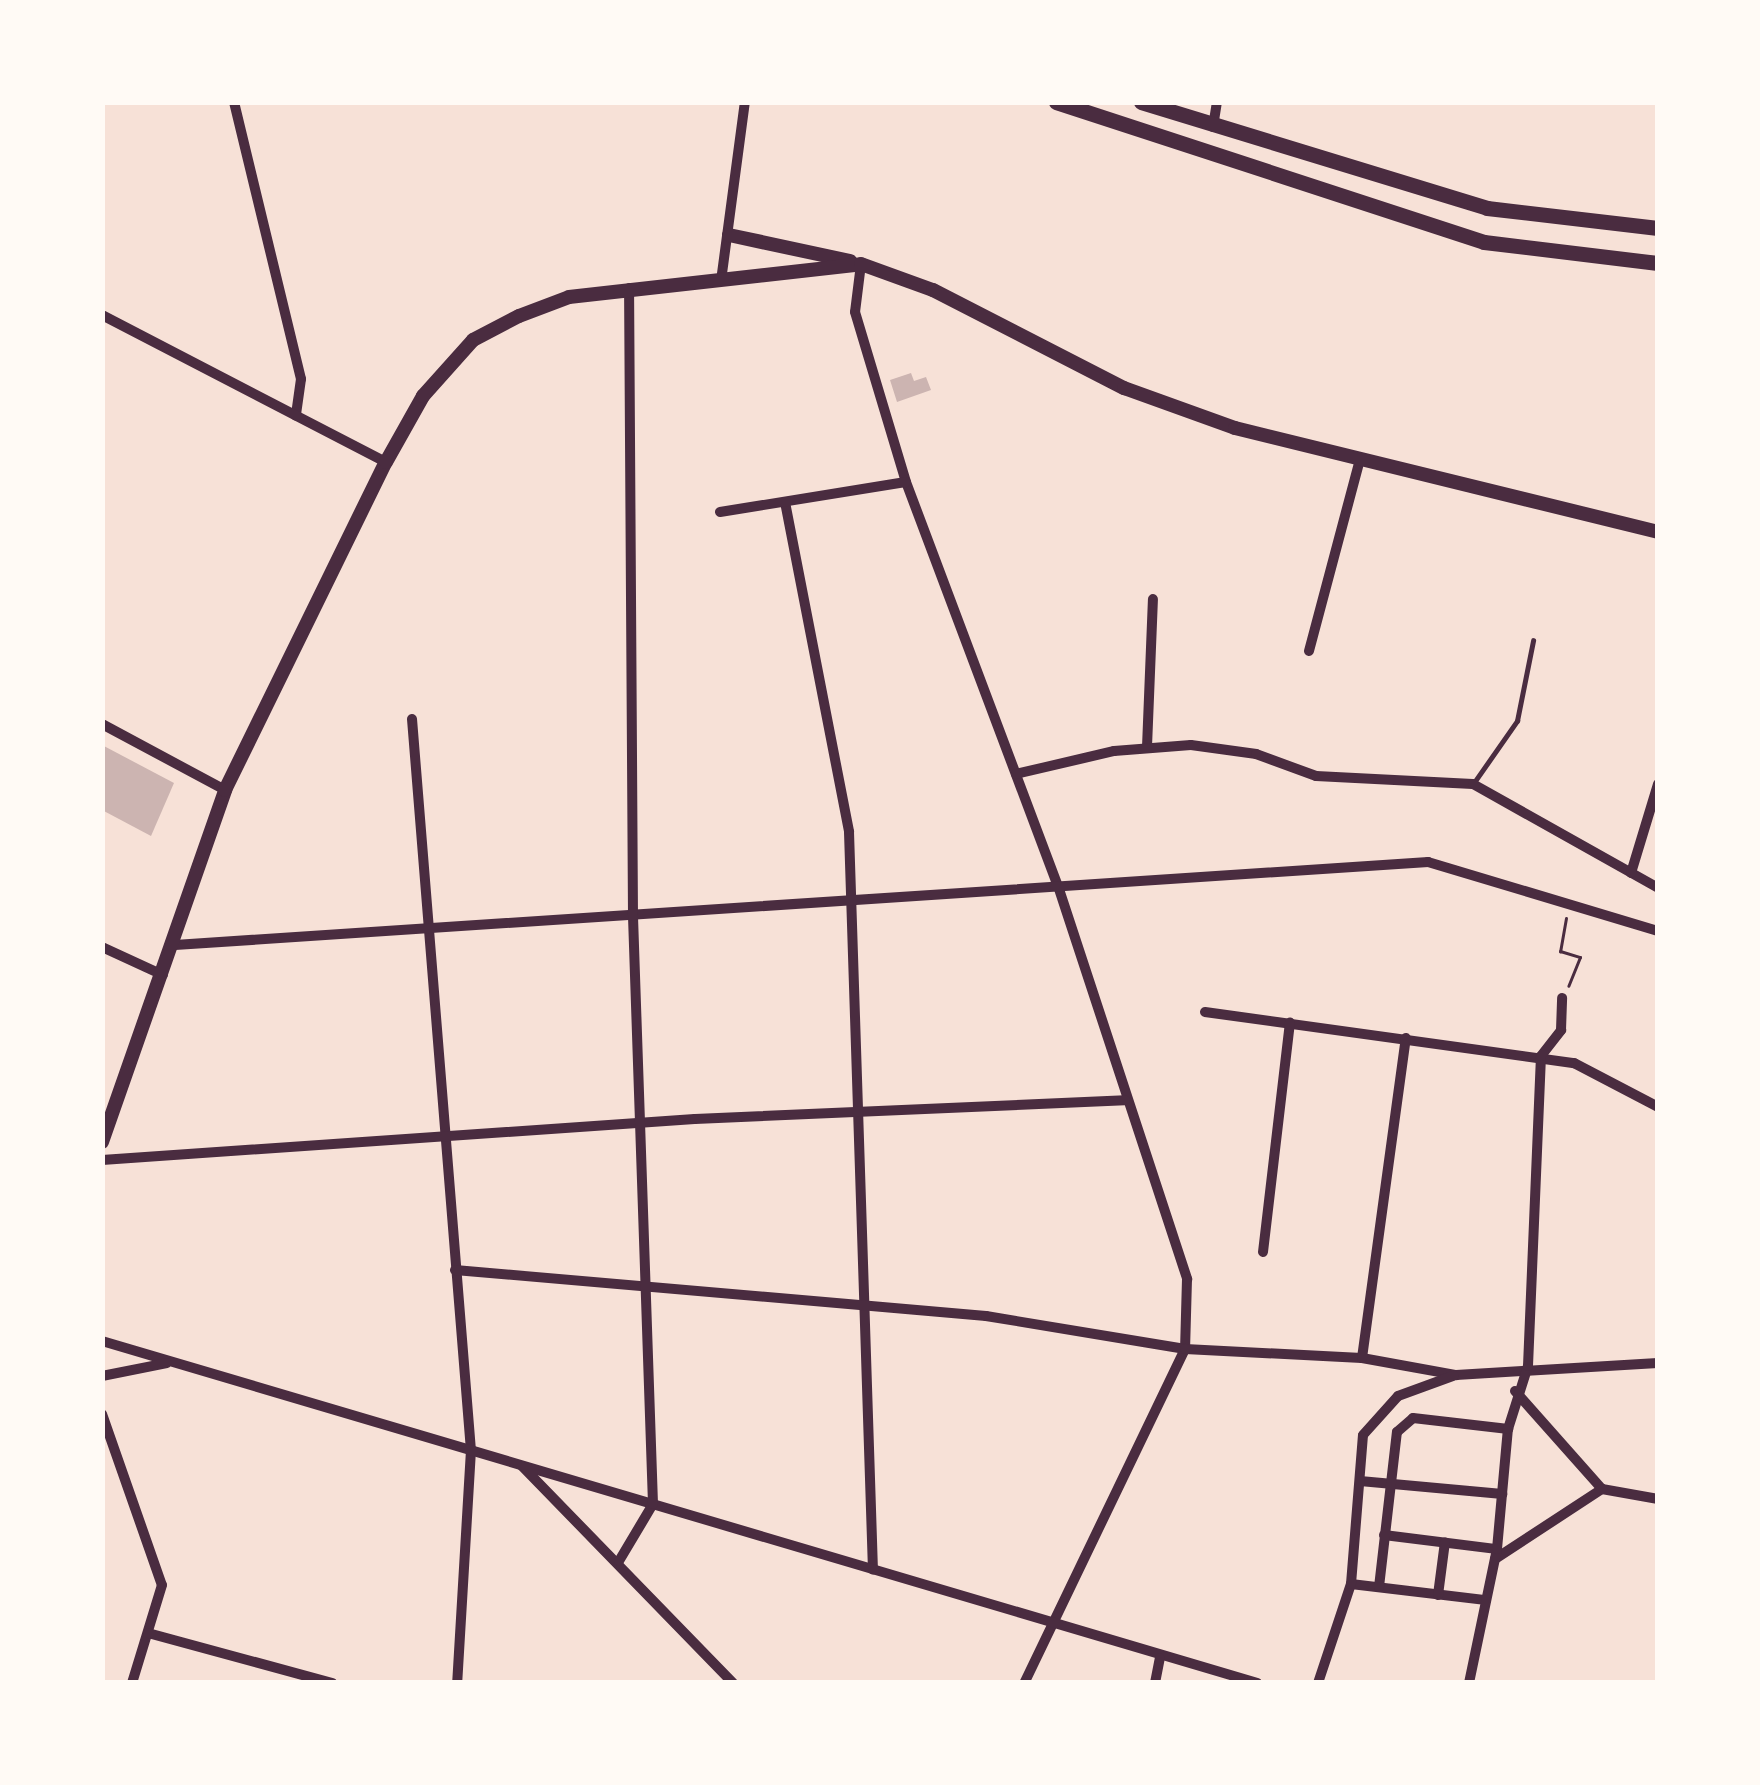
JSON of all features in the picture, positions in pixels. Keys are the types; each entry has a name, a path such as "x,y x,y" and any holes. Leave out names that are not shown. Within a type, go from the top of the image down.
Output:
{"main road":[{"path":"1056,102 1484,242 1658,262"},
{"path":"1141,102 1487,208 1658,228"}],"street":[{"path":"234,102 301,380 296,416"},
{"path":"721,281 745,102"},
{"path":"1213,127 1216,102"},
{"path":"729,236 861,264 933,290 1124,388 1235,428 1658,532"},
{"path":"102,1142 175,945 225,790 423,396 473,340 569,297 861,264"},
{"path":"861,264 855,312 906,482 1058,886 1187,1279 1185,1349 1024,1683"},
{"path":"619,1561 653,1504 633,916 629,288"},
{"path":"102,315 386,462"},
{"path":"1309,651 1360,459"},
{"path":"720,512 906,482"},
{"path":"785,502 849,832 873,1570"},
{"path":"1147,747 1154,599"},
{"path":"412,719 424,927 471,1450 457,1683"},
{"path":"102,724 225,790"},
{"path":"1016,774 1147,747 1256,754 1316,776 1473,784 1658,889"},
{"path":"1630,873 1658,784"},
{"path":"175,945 1428,862 1568,909 1658,931"},
{"path":"102,947 164,975"},
{"path":"1469,1683 1496,1554 1515,1391 1528,1366 1541,1056 1561,1030 1562,998"},
{"path":"1205,1012 1541,1056 1574,1063 1658,1107"},
{"path":"1263,1252 1290,1023"},
{"path":"1362,1358 1406,1038"},
{"path":"102,1160 640,1123 1125,1100"},
{"path":"455,1270 865,1305 1185,1349 1362,1358 1456,1375"},
{"path":"102,1342 1257,1683"},
{"path":"102,1376 170,1363"},
{"path":"1318,1683 1351,1583 1364,1435 1375,1416 1398,1396 1456,1375 1528,1366 1658,1363"},
{"path":"1515,1391 1602,1489 1658,1499"},
{"path":"102,1414 162,1585 132,1683"},
{"path":"1379,1587 1397,1432 1413,1418 1508,1429"},
{"path":"519,1463 733,1683"},
{"path":"1360,1481 1502,1494"},
{"path":"1384,1535 1496,1554 1602,1489"},
{"path":"1438,1595 1444,1543"},
{"path":"1351,1583 1486,1600"},
{"path":"148,1633 332,1683"},
{"path":"1155,1683 1160,1658"}],"lane":[{"path":"1473,784 1517,721 1533,641"}],"path":[{"path":"1562,998 1580,957 1559,951 1568,909"}],"building":[{"path":"911,373 914,381 926,377 931,390 897,402 890,380"},
{"path":"102,745 174,783 151,836 102,810"}]}
